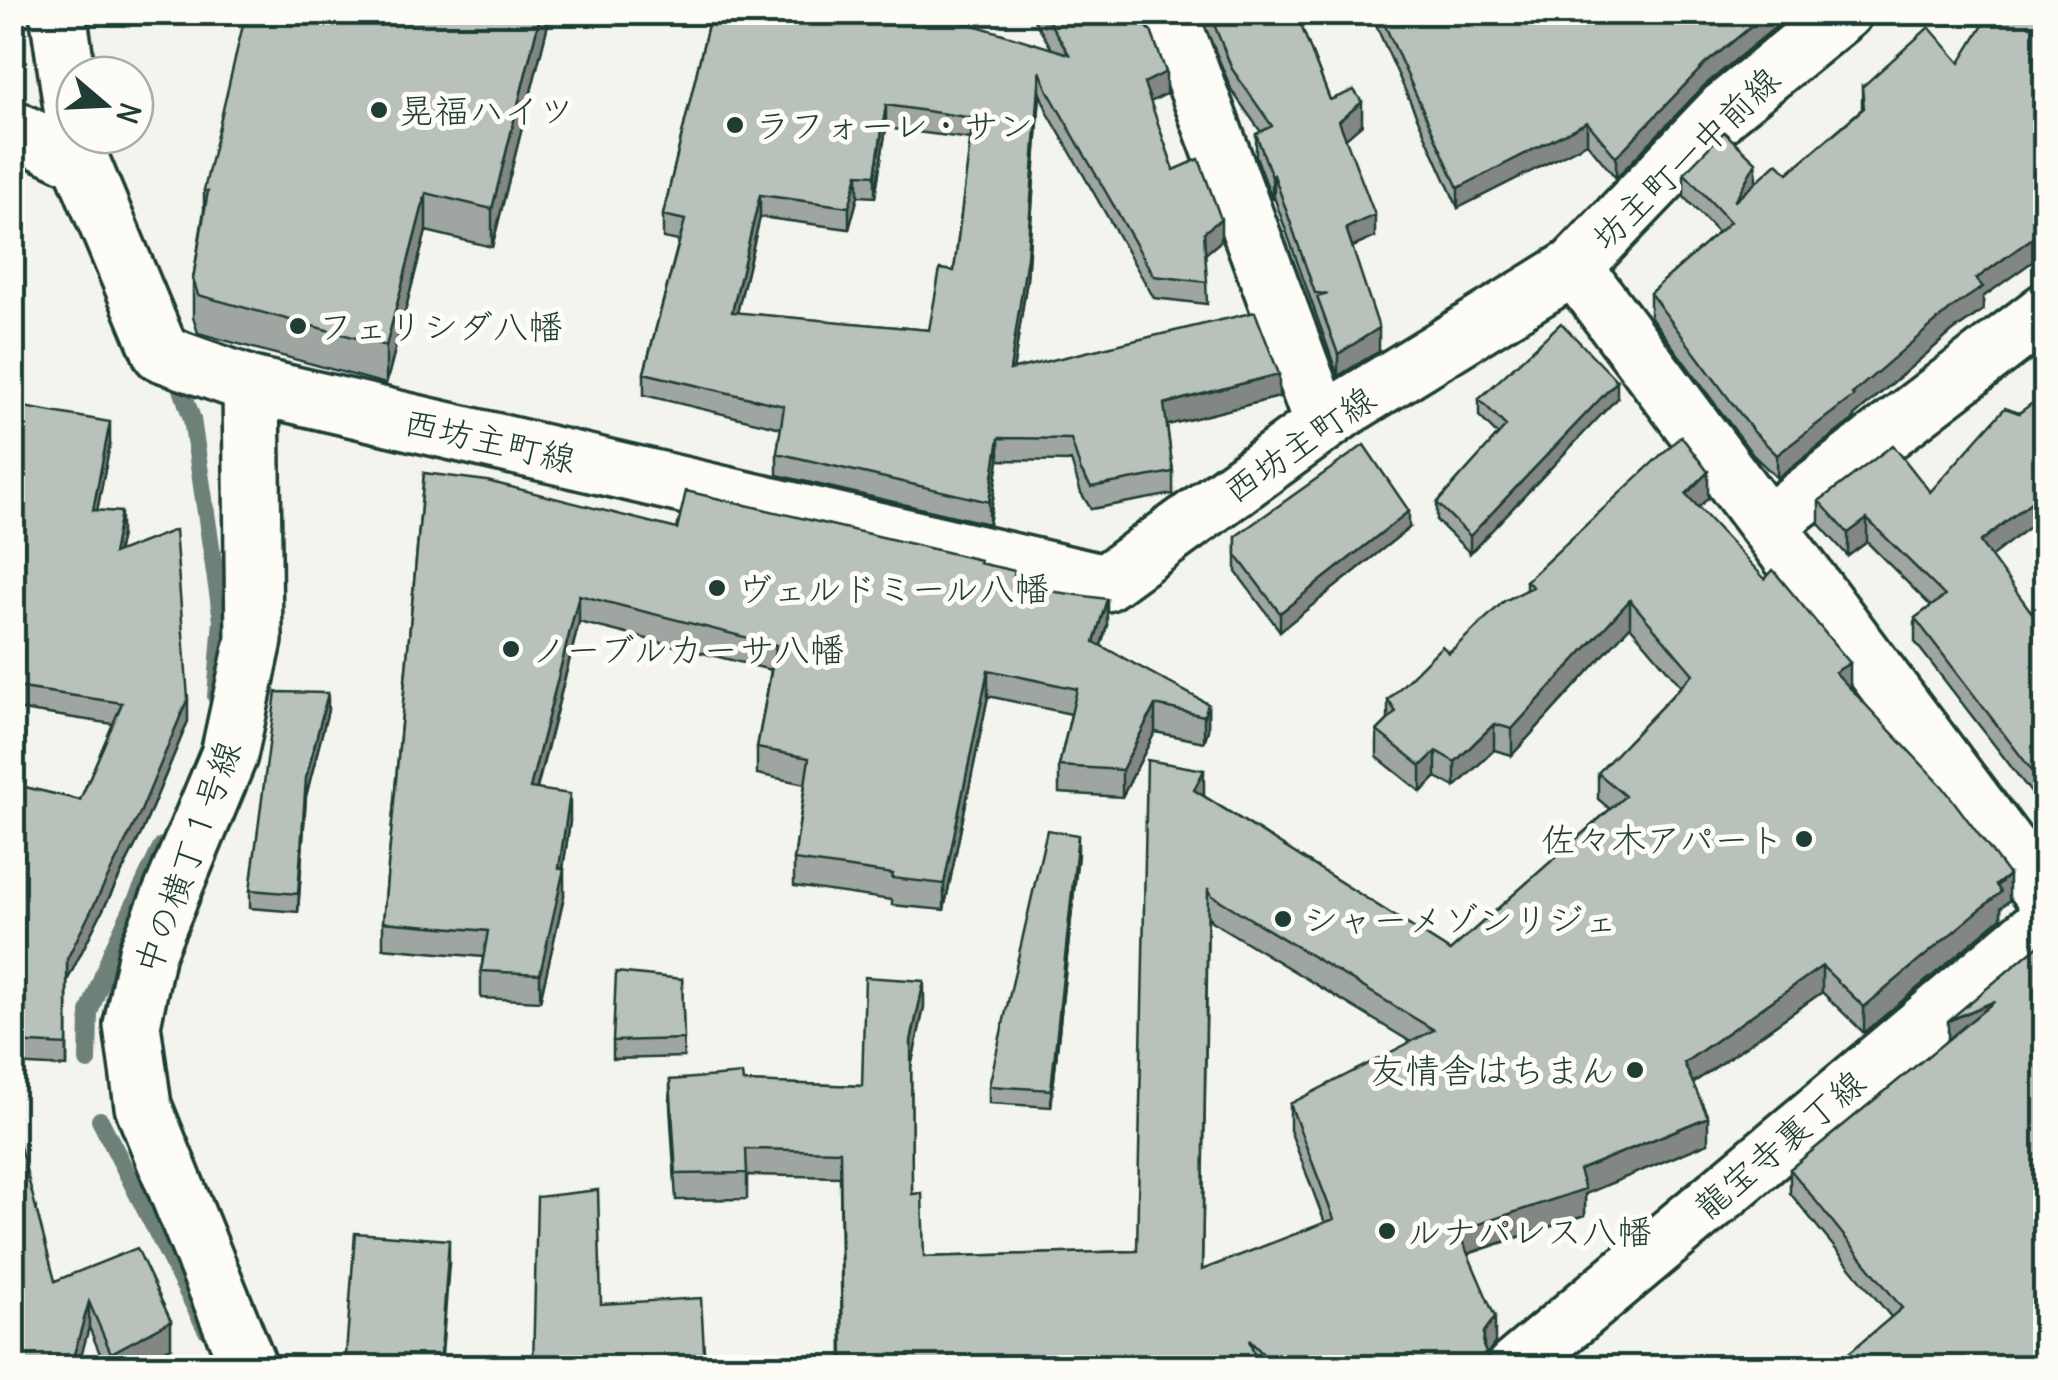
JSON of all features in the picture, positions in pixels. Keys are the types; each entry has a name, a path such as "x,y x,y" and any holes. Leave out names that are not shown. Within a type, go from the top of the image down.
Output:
{"street":[{"path":"1154,12 1178,36 1322,424"},
{"name":"坊主町一中前線","path":"1574,267 1725,109 1844,12"},
{"path":"60,30 64,55"},
{"path":"12,128 55,137"},
{"path":"84,155 179,359 251,385"},
{"path":"1574,267 2046,898"},
{"name":"西坊主町線","path":"251,385 1105,583 1322,424 1574,267"},
{"path":"1767,525 2046,311"},
{"name":"中の横丁１号線","path":"250,1368 144,1106 132,1025 147,952 228,755 254,640 251,385"},
{"name":"龍宝寺裏丁線","path":"1514,1368 2046,921"}],"building":[{"name":"晃福ハイツ","path":"246,12 541,12 492,209 426,193 386,346 198,295 193,279 208,191 204,190"},
{"path":"711,12 931,12 1069,54 1043,12 1132,12 1151,31 1166,72 1144,83 1174,170 1199,159 1221,219 1204,232 1207,282 1154,276 1040,71 1027,257 1010,370 1255,312 1279,374 1164,404 1173,472 1091,487 1081,471 1071,439 999,438 989,502 777,453 784,406 644,373 685,220 663,215","holes":["886,105 973,118 954,271 940,269 929,330 732,312 760,195 849,207 858,174 875,175"]},
{"path":"1209,12 1296,12 1330,100 1354,90 1362,102 1339,121 1375,215 1346,228 1379,328 1338,354 1317,297 1328,294 1315,293 1256,134 1272,126 1232,69"},
{"path":"1379,12 1769,12 1705,64 1616,157 1587,122 1458,188"},
{"path":"1991,12 2046,12 2046,228 1976,279 1983,287 1953,307 1854,396 1777,455 1753,431 1650,293 1730,222 1684,173 1724,132 1756,162 1734,202 1777,163 1788,173 1864,108 1862,87 1929,27 1960,63"},
{"path":"12,166 25,169 12,219"},
{"path":"1561,323 1617,381 1470,536 1437,503 1506,426 1479,399"},
{"path":"2046,393 2046,490 1980,542 2046,632 2046,789 1915,618 1945,596 1867,519 1848,533 1819,501 1893,445 1930,492 2005,408 2019,413"},
{"path":"12,405 110,422 93,510 121,512 113,554 175,530 188,698 141,811 67,959 67,1045 12,1042 12,784 80,800 122,703 15,687 12,696"},
{"path":"1681,436 1708,472 1686,494 1765,579 1773,570 1850,663 1835,672 1943,787 2009,875 1996,885 2001,892 1864,1007 1822,966 1684,1063 1708,1117 1579,1170 1585,1189 1458,1231 1495,1317 1484,1332 1483,1346 1498,1368 1277,1368 1249,1340 1259,1368 1227,1368 1226,1360 1088,1363 1088,1368 843,1368 840,1151 746,1149 747,1173 676,1174 670,1080 742,1074 743,1082 862,1086 865,977 924,981 911,1041 912,1194 922,1193 924,1257 1137,1251 1147,760 1204,770 1194,790 1450,951 1625,796 1598,773 1693,674 1630,600 1512,729 1494,724 1455,762 1436,751 1421,766 1377,731 1396,712 1388,700 1442,646 1449,653 1504,601 1533,587 1526,581","holes":["1208,888 1211,895 1434,1030 1290,1104 1334,1219 1202,1270"]},
{"path":"1364,445 1409,511 1280,613 1236,555 1236,536"},
{"path":"424,473 487,481 677,529 686,491 980,560 979,563 1015,571 1012,586 1107,599 1094,642 1208,704 1204,716 1155,705 1122,770 1059,766 1077,689 988,670 944,884 892,878 893,874 794,860 809,758 757,748 776,645 579,595 530,788 570,794 559,868 564,869 540,974 481,971 488,931 383,922"},
{"path":"276,692 328,693 306,778 298,894 250,890"},
{"path":"1047,830 1078,835 1051,1090 989,1086"},
{"path":"2041,943 2046,948 2046,1368 1831,1368 1902,1308 1790,1169 1995,1001 1948,1021"},
{"path":"616,972 682,979 684,1039 613,1041"},
{"path":"12,1116 55,1281 137,1248 171,1321 111,1353 89,1302 70,1368 12,1368"},
{"path":"598,1190 601,1304 701,1298 705,1368 533,1368 537,1197"},
{"path":"355,1233 449,1240 440,1368 345,1368"}],"waterway":[{"path":"175,368 192,419 222,620 216,697"},
{"path":"88,1061 89,1013 112,951 162,846"},
{"path":"100,1120 206,1329"}],"place":[{"name":"晃福ハイツ","path":"379,110"},
{"name":"ラフォーレ・サン","path":"735,125"},
{"name":"フェリシダ八幡","path":"298,326"},
{"name":"ヴェルドミール八幡","path":"717,588"},
{"name":"ノーブルカーサ八幡","path":"511,649"},
{"name":"佐々木アパート","path":"1804,839"},
{"name":"シャーメゾンリジェ","path":"1283,919"},
{"name":"友情舎はちまん","path":"1635,1070"},
{"name":"ルナパレス八幡","path":"1387,1231"}]}
